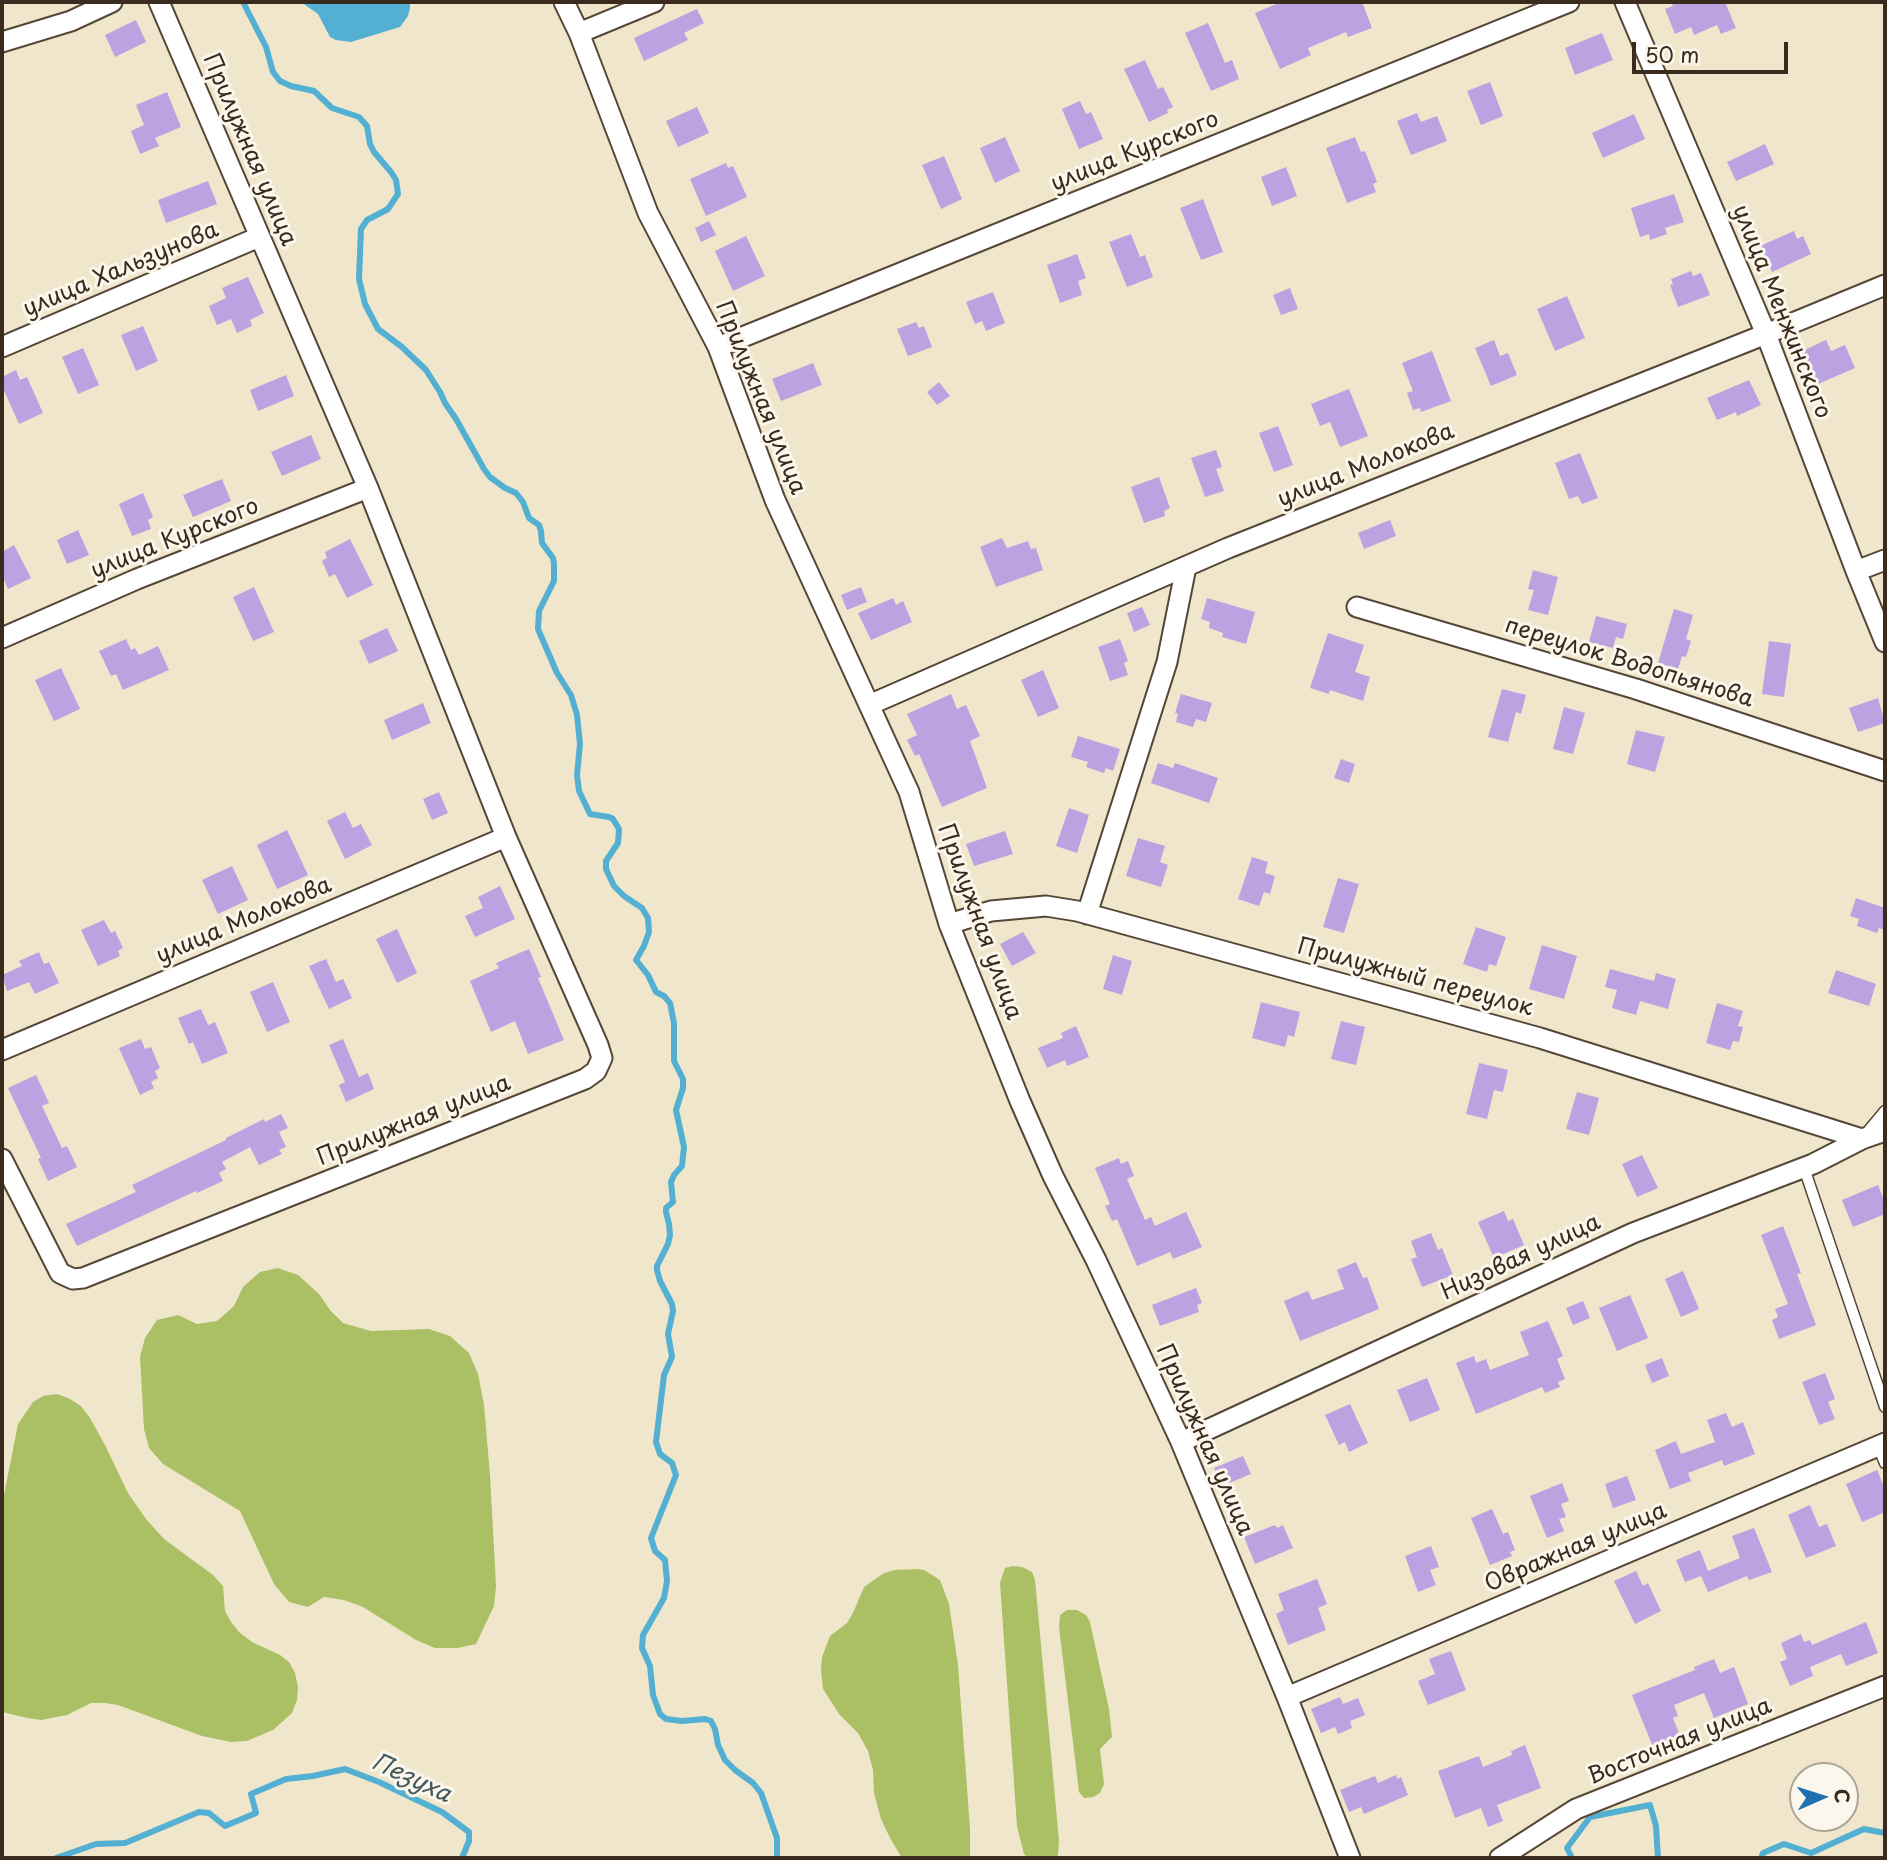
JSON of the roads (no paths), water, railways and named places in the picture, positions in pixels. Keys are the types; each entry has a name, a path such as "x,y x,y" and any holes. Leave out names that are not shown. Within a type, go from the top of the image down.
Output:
{"street":[{"path":"2,42 71,21 112,2"},
{"name":"Прилужная улица","path":"2,1159 60,1273 73,1279 83,1278 585,1079 596,1071 602,1058 506,837 368,488 159,2"},
{"name":"Прилужная улица","path":"564,2 579,33 648,213 718,347 775,500 909,792 949,924 1020,1101 1053,1176 1096,1260 1181,1442 1350,1858"},
{"path":"579,33 654,2"},
{"name":"улица Курского","path":"718,347 1569,2"},
{"name":"улица Менжинского","path":"1625,2 1766,334 1885,642"},
{"name":"улица Хальзунова","path":"2,347 259,237"},
{"name":"улица Молокова","path":"869,705 1244,541 1885,285"},
{"name":"улица Курского","path":"2,638 137,579 368,488"},
{"path":"1856,571 1885,560"},
{"path":"1087,914 1167,662 1186,567"},
{"name":"переулок Водопьянова","path":"1357,607 1636,689 1885,771"},
{"name":"улица Молокова","path":"2,1050 506,837"},
{"name":"Прилужный переулок","path":"949,924 991,911 1046,906 1087,914 1540,1038 1862,1139"},
{"name":"Низовая улица","path":"1181,1442 1633,1233 1804,1168 1862,1139 1885,1131"},
{"name":"Овражная улица","path":"1287,1698 1883,1451"},
{"name":"Восточная улица","path":"1500,1858 1576,1810 1885,1686"}],"lane":[{"path":"1862,1139 1885,1111"},
{"path":"1804,1168 1885,1406"}],"water":[{"path":"301,2 410,2 410,8 400,27 351,42 330,37 318,14"}],"waterway":[{"path":"243,2 266,47 273,72 280,81 314,91 332,108 359,117 367,126 370,144 396,180 398,194 388,209 367,220 361,229 359,279 365,304 378,329 426,370 484,469 490,477 516,493 523,502 529,518 539,525 542,543 553,558 554,581 539,611 538,629 557,673 571,695 577,715 580,744 577,775 579,791 590,814 613,819 619,829 618,843 606,861 606,869 614,886 642,908 648,918 649,932 636,960 648,975 656,992 670,1003 674,1023 674,1061 683,1079 676,1110 684,1147 682,1166 671,1182 673,1202 666,1208 670,1235 657,1266 660,1281 673,1311 668,1334 672,1357 664,1375 656,1442 660,1454 672,1463 676,1475 651,1538 655,1551 665,1560 667,1581 664,1598 643,1635 642,1648 650,1666 653,1695 660,1714 666,1719 711,1721 725,1760 761,1793 777,1838 777,1858"},
{"name":"Пезуха","path":"56,1858 96,1844 125,1843 199,1812 209,1813 225,1826 256,1813 251,1794 286,1779 345,1769 442,1812 469,1832 469,1841 462,1858"},
{"name":"Пезуха","path":"1572,1858 1567,1848 1590,1817 1650,1805 1656,1826 1658,1858"},
{"name":"Пезуха","path":"1761,1858 1763,1853 1784,1844 1811,1853 1864,1829 1885,1833"}]}
